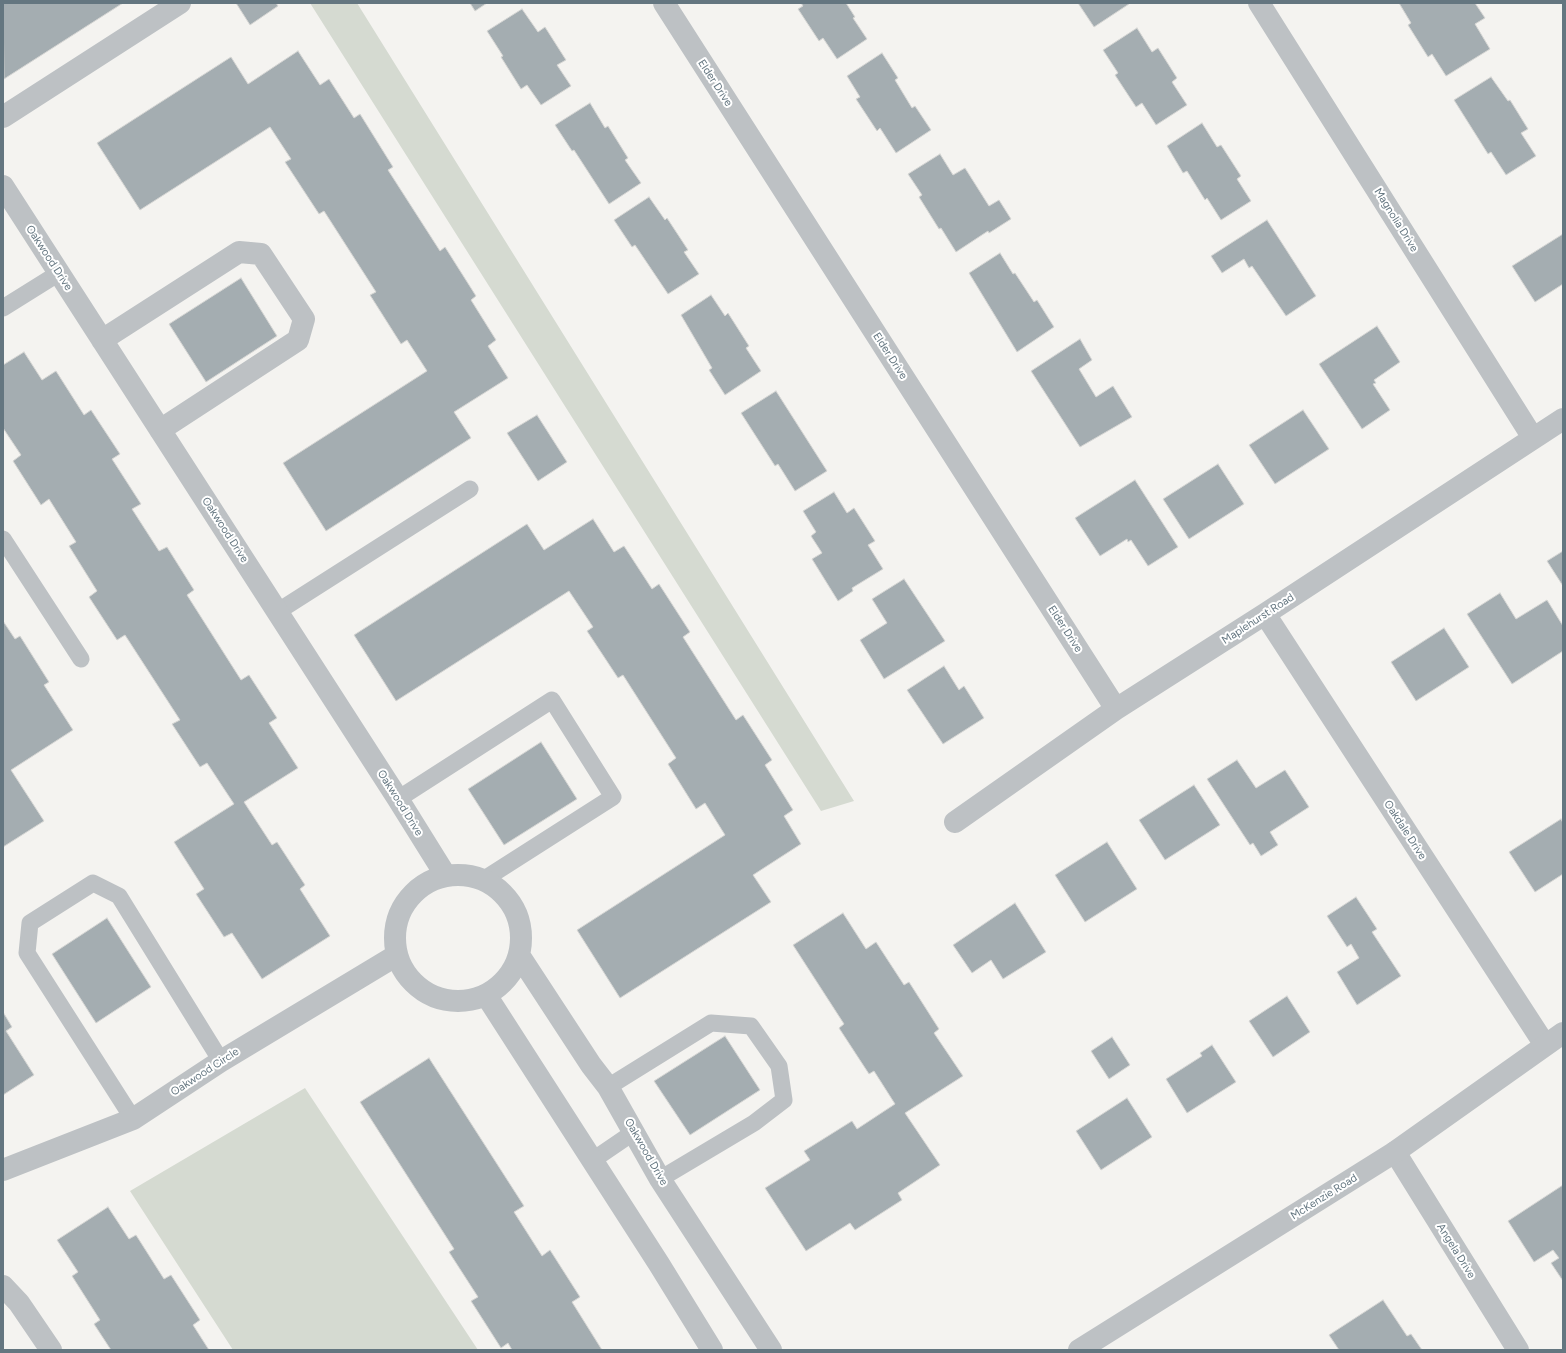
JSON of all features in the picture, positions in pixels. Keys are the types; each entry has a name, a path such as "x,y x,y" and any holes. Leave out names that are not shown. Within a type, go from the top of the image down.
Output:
{"street":[{"path":"3,117 180,3"},
{"name":"Elder Drive","path":"664,3 1116,709"},
{"name":"Magnolia Drive","path":"1259,3 1534,438"},
{"name":"Oakwood Drive","path":"3,186 398,799 446,876"},
{"path":"102,340 239,252 261,254 304,319 298,340 160,430"},
{"name":"Maplehurst Road","path":"956,822 1116,709 1265,614 1563,419"},
{"name":"Oakdale Drive","path":"1265,614 1545,1045"},
{"path":"470,875 483,880 489,882 505,896 516,913 521,934 519,955 510,974 495,990 486,995 476,999 455,1002 434,997 416,986 402,970 395,950 395,929 400,910 412,893 429,881 446,876 470,875"},
{"name":"Oakwood Circle","path":"3,1170 134,1119 221,1061 397,955"},
{"name":"Oakwood Drive","path":"519,955 591,1065 608,1087 660,1179 771,1350"},
{"path":"486,995 593,1160 712,1350"},
{"name":"McKenzie Road","path":"1079,1350 1395,1152 1563,1033"},
{"name":"Angela Drive","path":"1395,1152 1518,1350"},
{"path":"3,1286 20,1303 51,1350"}],"lane":[{"path":"3,308 59,273"},
{"path":"277,612 470,489"},
{"path":"3,539 81,659"},
{"path":"398,799 552,700 613,797 483,880"},
{"path":"134,1119 27,953 30,923 93,883 119,896 221,1061"},
{"path":"608,1087 711,1023 751,1026 779,1066 784,1100 754,1123 660,1179"},
{"path":"593,1160 634,1132"}],"shaded area":[{"path":"310,3 357,3 854,801 821,811"},
{"path":"305,1088 478,1350 233,1350 130,1191"}],"building":[{"path":"3,3 123,3 4,79"},
{"path":"236,3 276,3 278,6 250,25"},
{"path":"470,3 487,3 475,11"},
{"path":"801,3 846,3 855,17 853,18 867,39 837,59 823,38 819,41 798,9 803,6"},
{"path":"1078,3 1128,3 1129,4 1094,27"},
{"path":"1399,3 1475,3 1485,18 1475,24 1490,49 1446,76 1432,54 1428,57 1408,25 1411,23"},
{"path":"522,9 538,32 545,27 566,60 557,65 571,86 541,105 527,85 521,89 487,31"},
{"path":"1137,28 1152,52 1158,48 1177,78 1172,82 1187,105 1156,125 1142,103 1136,107 1115,75 1118,73 1103,50"},
{"path":"298,51 320,85 329,79 354,118 360,114 393,167 388,170 440,251 445,247 476,296 471,300 496,340 488,346 508,378 454,412 471,438 326,531 283,463 427,371 407,340 401,344 370,295 376,292 324,211 319,214 285,162 291,159 270,127 140,210 97,143 231,57 248,84"},
{"path":"882,53 898,78 895,80 912,108 915,106 931,130 896,153 880,128 877,131 856,99 860,97 847,76"},
{"path":"1491,77 1508,101 1510,100 1528,129 1521,133 1536,156 1506,175 1491,152 1488,154 1454,100"},
{"path":"590,103 605,128 608,126 628,158 625,160 641,183 609,204 574,150 572,151 555,125"},
{"path":"1202,123 1217,147 1221,145 1241,176 1237,179 1251,201 1221,220 1207,198 1205,200 1187,171 1183,173 1167,146"},
{"path":"940,154 953,175 965,168 989,206 999,200 1011,219 989,233 988,231 956,252 941,228 939,229 919,197 922,195 908,174"},
{"path":"649,197 665,220 667,218 688,250 684,252 699,274 668,294 635,245 632,247 614,220"},
{"path":"1267,220 1316,296 1286,316 1252,266 1249,268 1244,259 1222,273 1211,256"},
{"path":"1563,234 1563,284 1535,302 1512,266"},
{"path":"1000,253 1013,274 1015,273 1034,302 1037,300 1054,327 1017,352 969,273"},
{"path":"241,278 277,336 206,382 169,324"},
{"path":"711,295 725,316 728,313 749,346 746,348 761,371 725,395 709,370 712,368 681,315"},
{"path":"1377,326 1400,362 1374,380 1376,383 1373,384 1390,410 1362,429 1319,364"},
{"path":"1080,339 1092,360 1079,369 1096,397 1113,386 1132,417 1080,447 1031,371"},
{"path":"24,352 42,380 56,371 84,415 91,410 120,454 112,459 141,504 132,509 159,551 167,547 194,590 187,595 241,680 249,675 277,718 269,723 298,768 244,802 272,845 277,842 305,885 300,889 330,936 262,979 232,933 224,937 196,894 204,889 174,842 234,804 207,763 200,767 172,724 180,720 125,635 117,640 89,597 97,591 69,546 76,542 49,499 41,505 13,461 21,455 3,428 3,365"},
{"path":"776,391 827,471 795,491 778,464 775,466 741,413"},
{"path":"1303,410 1329,449 1275,484 1249,445"},
{"path":"537,415 567,462 538,481 507,433"},
{"path":"1218,464 1244,504 1189,539 1163,499"},
{"path":"1135,480 1178,547 1148,566 1131,540 1128,542 1127,539 1100,556 1075,518"},
{"path":"834,492 847,513 854,508 875,541 868,545 883,569 852,588 853,591 838,601 812,559 822,553 811,536 816,532 803,511"},
{"path":"593,519 614,552 624,546 652,589 659,584 690,632 683,637 736,720 743,715 772,760 765,765 793,810 784,816 801,844 753,875 771,902 620,998 577,930 725,835 705,803 696,809 668,764 676,758 623,675 618,678 587,631 593,627 569,591 396,701 354,635 527,524 544,550"},
{"path":"1563,551 1563,586 1547,561"},
{"path":"904,579 945,641 884,679 860,640 887,623 872,599"},
{"path":"1500,593 1516,619 1547,600 1563,626 1563,651 1512,684 1467,614"},
{"path":"3,621 15,639 20,636 49,682 44,685 73,730 11,770 44,821 3,847"},
{"path":"1444,628 1469,667 1416,701 1391,662"},
{"path":"944,666 959,690 964,686 984,718 943,744 907,690"},
{"path":"541,742 577,799 504,845 468,789"},
{"path":"1237,760 1256,788 1285,770 1309,807 1270,832 1278,845 1261,856 1253,843 1250,845 1207,779"},
{"path":"1194,785 1220,825 1165,860 1139,820"},
{"path":"1561,819 1563,823 1563,874 1535,892 1509,852"},
{"path":"1107,842 1137,889 1085,922 1055,875"},
{"path":"1356,897 1377,929 1372,932 1401,976 1357,1005 1337,972 1359,958 1351,944 1347,947 1327,916"},
{"path":"1015,903 1046,952 1003,979 991,960 972,973 953,945"},
{"path":"843,913 866,949 876,942 904,985 909,982 939,1029 934,1033 963,1076 905,1113 940,1165 898,1193 902,1200 855,1230 850,1223 806,1251 765,1188 810,1160 804,1151 852,1121 857,1129 895,1104 874,1071 869,1074 839,1028 844,1024 793,945"},
{"path":"107,918 151,987 96,1023 52,954"},
{"path":"1287,996 1310,1032 1273,1057 1249,1021"},
{"path":"3,1012 12,1027 6,1031 34,1075 3,1095"},
{"path":"725,1036 760,1090 690,1135 654,1081"},
{"path":"1112,1037 1130,1065 1109,1079 1091,1051"},
{"path":"1212,1045 1236,1082 1187,1113 1166,1079 1202,1056 1200,1053"},
{"path":"429,1058 524,1206 514,1212 542,1256 550,1250 580,1297 572,1302 602,1350 512,1350 508,1343 501,1348 471,1301 478,1297 449,1252 454,1249 360,1102"},
{"path":"1127,1098 1152,1137 1101,1170 1076,1131"},
{"path":"1563,1185 1563,1281 1551,1263 1559,1258 1553,1250 1534,1262 1508,1221"},
{"path":"108,1207 129,1239 136,1235 164,1279 171,1275 200,1320 193,1325 209,1350 111,1350 94,1324 100,1320 72,1276 78,1272 57,1240"},
{"path":"1383,1300 1407,1336 1411,1334 1422,1350 1339,1350 1329,1335"}]}
